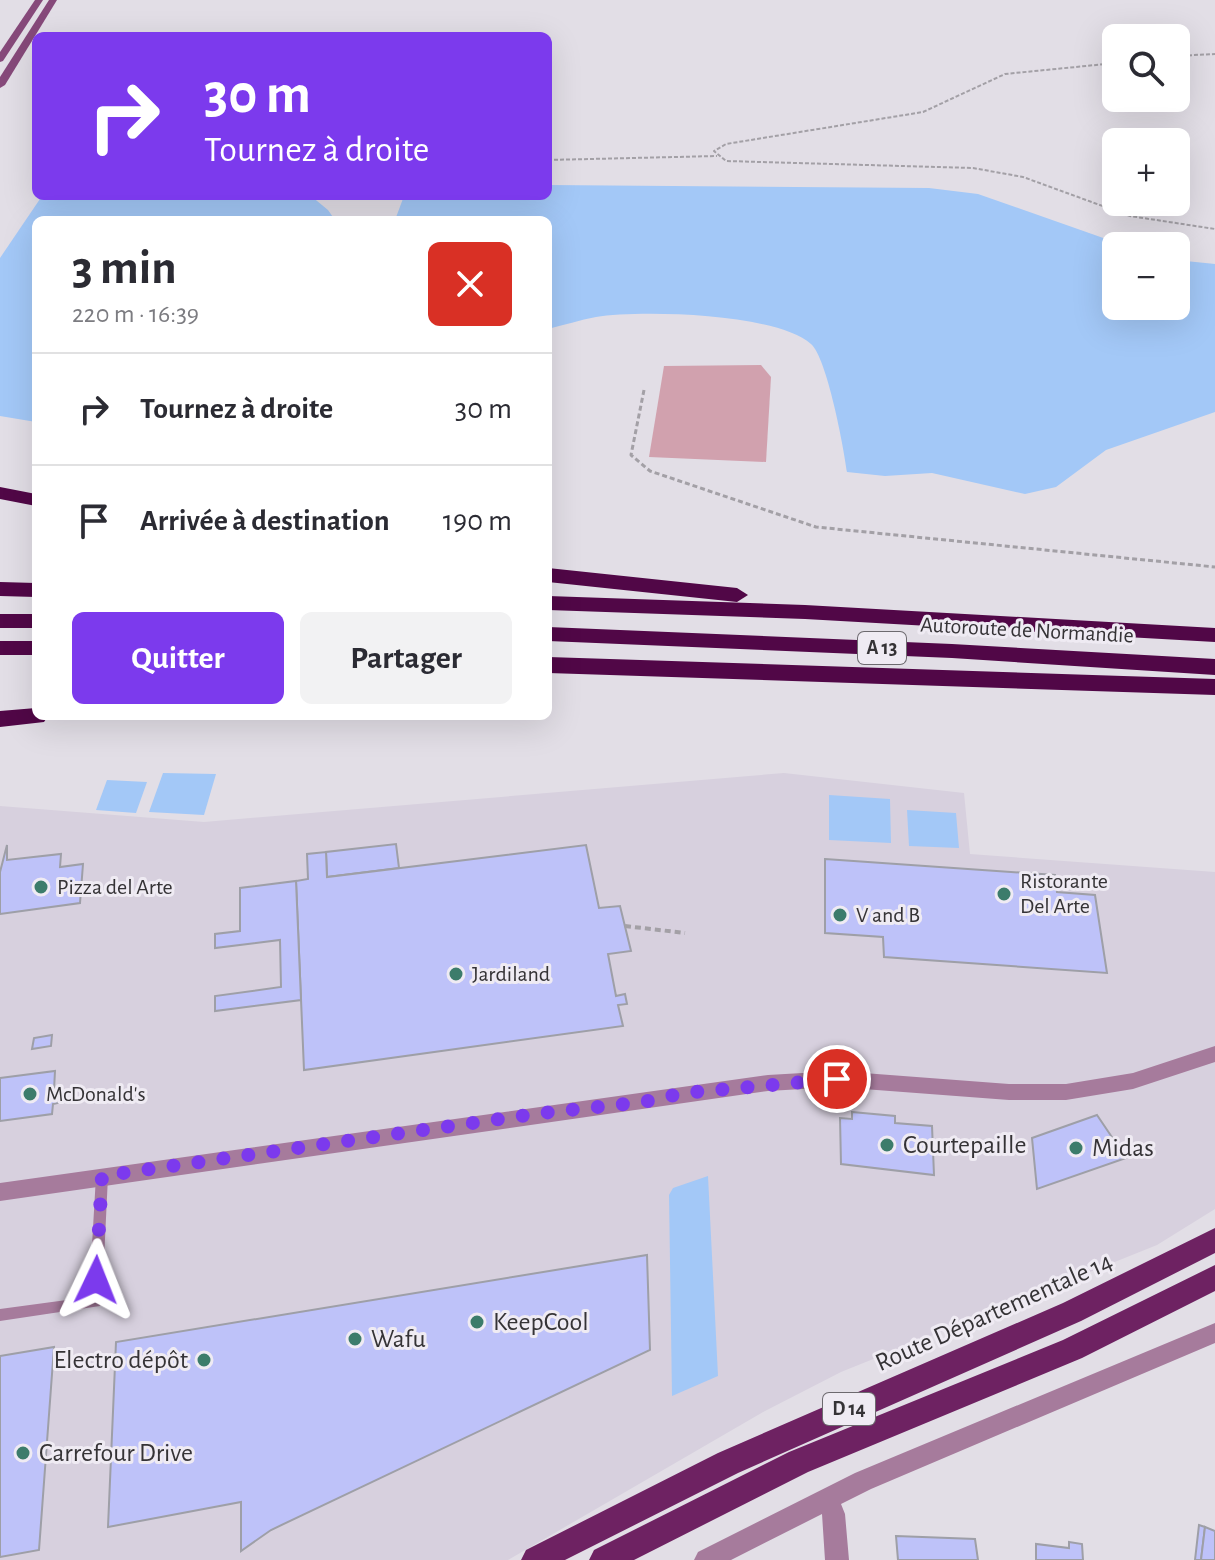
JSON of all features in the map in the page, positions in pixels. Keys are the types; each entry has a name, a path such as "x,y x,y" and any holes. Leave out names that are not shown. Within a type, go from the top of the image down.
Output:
{"highway":[{"path":"0,495 32,500"},
{"path":"552,575 747,596 805,612"},
{"path":"0,589 32,590"},
{"name":"Autoroute de Normandie","path":"552,603 805,612 1215,635"},
{"path":"0,621 32,621"},
{"name":"Autoroute de Normandie","path":"552,634 952,651 1215,667"},
{"path":"0,648 32,648"},
{"path":"552,665 1215,687"},
{"path":"552,679 748,679 823,675"},
{"path":"0,719 32,716"}],"main road":[{"name":"Route Départementale 14","path":"536,1560 629,1509 1068,1314 1167,1268 1215,1240"},
{"name":"D 14","path":"604,1560 826,1449 990,1383 1170,1304 1215,1277"}],"street":[{"path":"0,59 39,0"},
{"path":"33,32 53,0"},
{"path":"0,85 32,34"},
{"path":"0,1192 768,1083 837,1079 1009,1092 1077,1091 1133,1081 1215,1054"},
{"path":"706,1560 826,1498 1215,1333"},
{"path":"826,1498 834,1514 837,1560"}],"lane":[{"path":"0,1315 95,1302 102,1176"}],"path":[{"path":"1190,55 1215,54"},
{"path":"717,156 714,151 726,144 923,112 1005,74 1102,64"},
{"path":"552,160 717,156 726,161 973,168 1023,177 1130,216 1215,229"},
{"path":"644,390 631,455 650,471 771,514 816,527 1215,567"},
{"path":"625,926 685,933"}],"shaded area":[{"path":"761,365 771,377 766,462 649,457 664,366"},
{"path":"784,773 964,793 970,854 1215,872 1215,1209 1157,1245 841,1372 765,1411 508,1560 0,1560 0,806 204,822"}],"water":[{"path":"552,185 929,188 978,194 1102,238 1102,320 1190,320 1190,261 1215,264 1215,412 1106,450 1056,487 1025,494 932,473 885,476 847,472 834,404 823,367 811,344 794,334 739,320 675,314 596,317 552,328 552,216 396,216 402,200 552,200"},
{"path":"39,200 316,200 332,216 32,216 32,421 0,416 0,258"},
{"path":"163,773 216,774 204,815 149,812"},
{"path":"107,780 147,782 136,813 96,810"},
{"path":"829,795 890,799 891,843 829,840"},
{"path":"907,810 956,813 959,848 909,846"},
{"path":"708,1176 718,1376 672,1396 669,1195 673,1188"}],"building":[{"path":"396,844 399,868 327,877 326,852"},
{"name":"Pizza del Arte","path":"7,845 7,860 61,854 60,867 83,864 80,903 0,914 0,872"},
{"name":"Jardiland","path":"586,845 599,908 620,906 631,951 608,954 616,996 625,994 627,1004 618,1005 623,1026 304,1070 296,881 308,879 307,854 326,852 327,877"},
{"path":"825,859 1055,875 1057,892 1095,895 1107,973 884,957 883,937 825,933"},
{"path":"296,881 301,1000 215,1011 215,996 281,987 280,940 215,948 215,934 240,931 240,888"},
{"path":"52,1035 51,1046 32,1049 34,1038"},
{"name":"McDonald's","path":"55,1071 54,1090 61,1090 58,1103 53,1104 52,1114 0,1121 0,1078"},
{"name":"Courtepaille","path":"852,1112 895,1116 895,1123 932,1126 934,1175 841,1164 840,1118 852,1119"},
{"name":"Midas","path":"1097,1115 1126,1158 1037,1189 1032,1138"},
{"path":"647,1255 650,1350 271,1530 241,1551 241,1502 108,1527 116,1342"},
{"name":"Carrefour Drive","path":"54,1347 39,1550 0,1557 0,1356"},
{"path":"1199,1525 1205,1527 1201,1560 1195,1560"},
{"path":"1205,1527 1215,1531 1215,1560 1201,1560"},
{"path":"896,1536 975,1539 978,1560 898,1560"},
{"path":"1069,1542 1082,1544 1083,1560 1036,1560 1036,1544 1069,1548"}],"place":[{"name":"Pizza del Arte","path":"41,887"},
{"name":"Ristorante Del Arte","path":"1004,894"},
{"name":"V and B","path":"840,915"},
{"name":"Jardiland","path":"456,974"},
{"name":"McDonald's","path":"30,1094"},
{"name":"Courtepaille","path":"887,1145"},
{"name":"Midas","path":"1076,1148"},
{"name":"KeepCool","path":"477,1322"},
{"name":"Wafu","path":"355,1339"},
{"name":"Electro dépôt","path":"204,1360"},
{"name":"Carrefour Drive","path":"23,1453"}],"route":[{"path":"96,1280 102,1176 542,1113 643,1102 684,1093 837,1079"}]}
